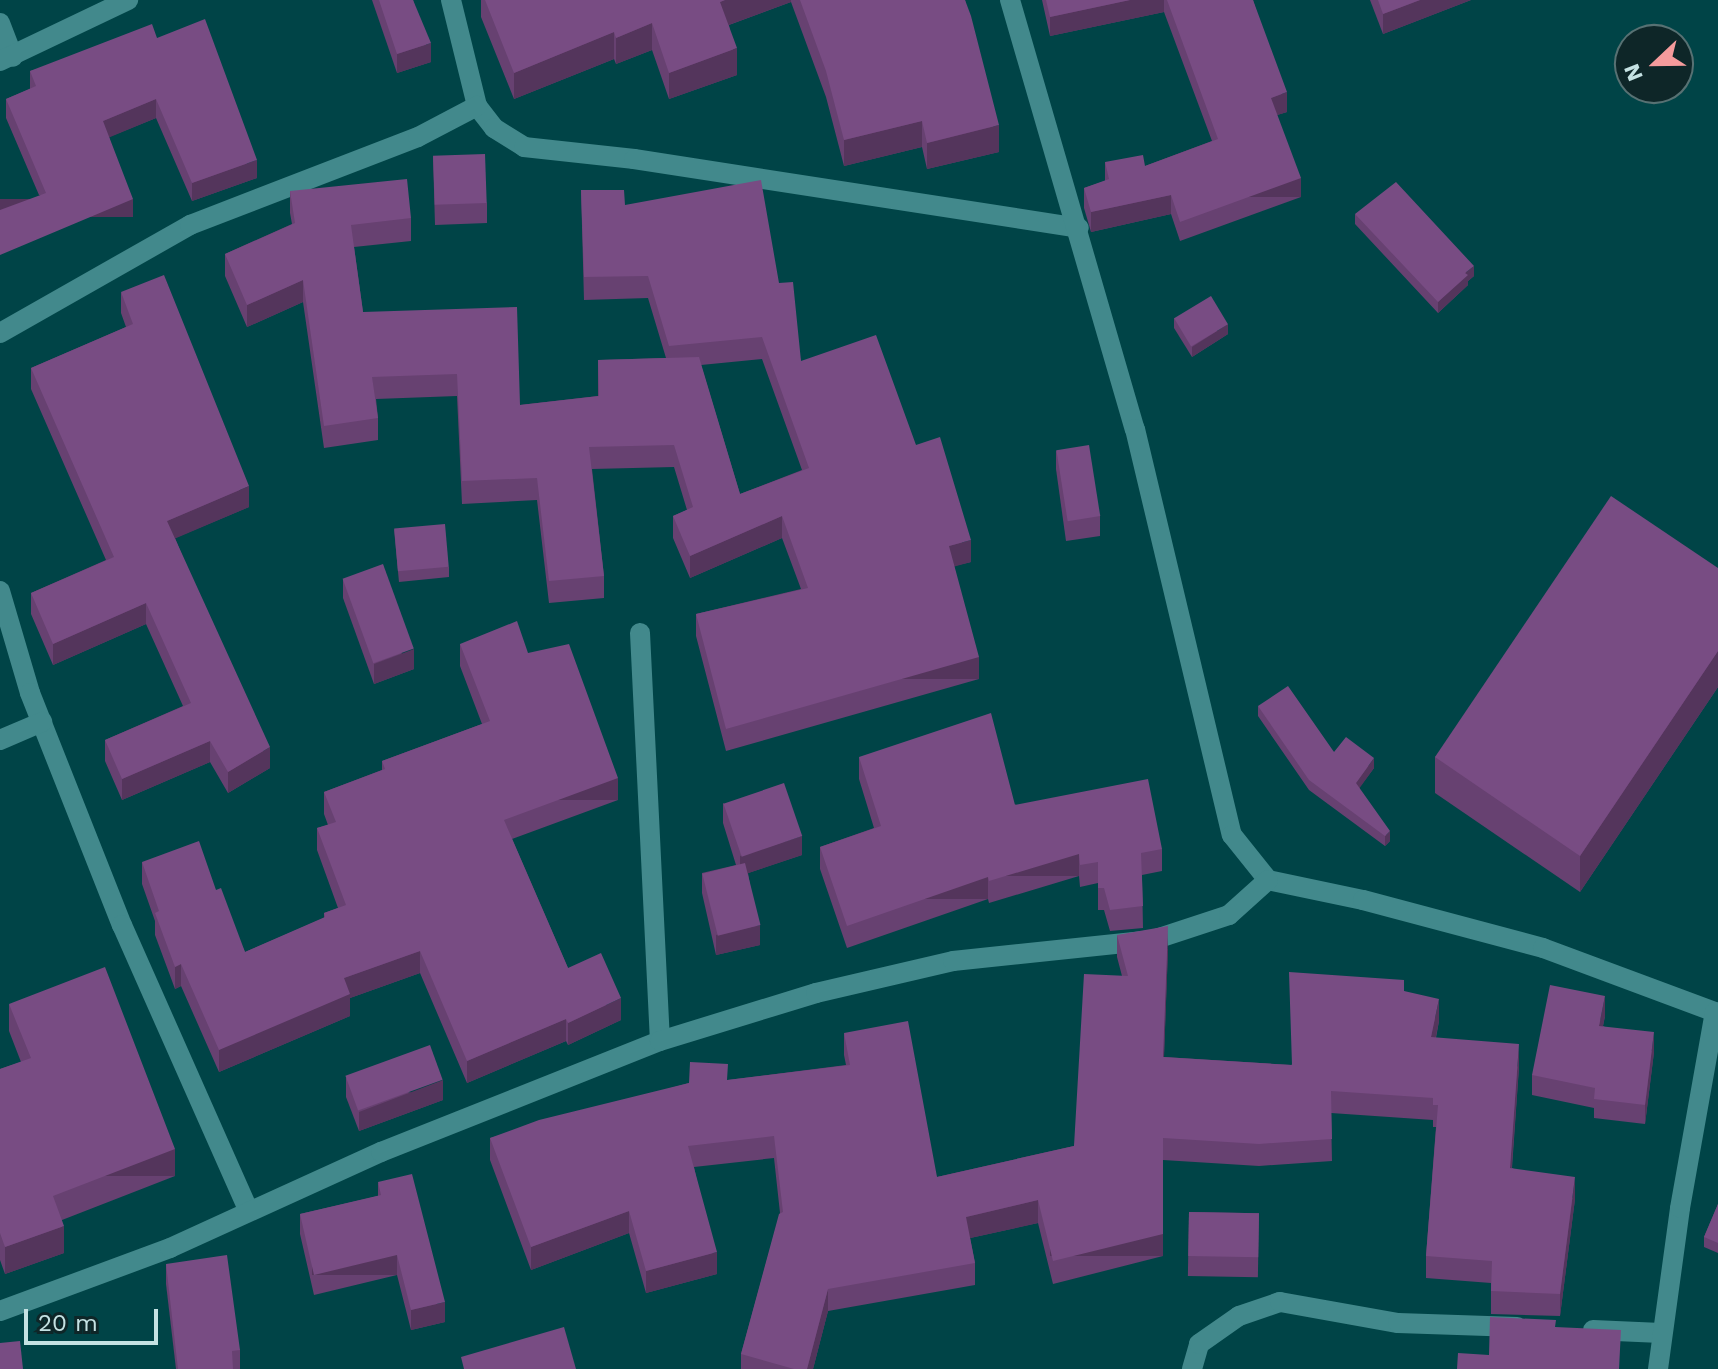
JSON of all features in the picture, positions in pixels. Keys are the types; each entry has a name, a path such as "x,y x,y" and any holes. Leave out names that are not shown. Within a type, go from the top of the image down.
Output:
{"street":[{"path":"0,23 6,59 128,0"},
{"path":"451,0 477,106 494,128 524,147 634,159 1079,228"},
{"path":"1010,0 1079,228 1135,429 1232,835 1268,880 1363,900 1543,948 1716,1012 1661,1333 1658,1369"},
{"path":"0,333 190,225 418,137 477,106"},
{"path":"0,591 42,722 122,925 249,1211"},
{"path":"640,633 660,1041"},
{"path":"0,740 42,722"},
{"path":"0,1311 170,1248 381,1152 660,1041 816,993 953,961 1153,940 1229,915 1268,880"},
{"path":"1192,1369 1199,1344 1239,1316 1280,1302 1398,1323 1537,1328"},
{"path":"1568,1329 1661,1333"}],"building":[{"path":"379,0 413,0 431,43 397,54"},
{"path":"485,0 725,0 720,2 737,48 669,73 652,23 616,38 614,32 514,73"},
{"path":"800,0 965,0 999,125 927,143 922,121 844,140 826,71"},
{"path":"1046,0 1130,0 1050,17"},
{"path":"1167,0 1253,0 1287,92 1271,98 1301,178 1180,222 1171,195 1091,212 1084,188 1109,179 1105,162 1143,155 1145,166 1218,139"},
{"path":"1378,0 1420,0 1383,14"},
{"path":"205,19 257,160 192,183 156,99 103,121 133,199 0,255 0,210 46,193 6,99 36,86 30,71 152,24 157,38"},
{"path":"485,154 487,203 435,205 433,156"},
{"path":"407,179 411,218 351,225 363,312 517,307 520,405 599,396 598,360 699,357 740,494 809,468 762,337 669,346 648,276 584,277 581,190 624,190 625,205 761,180 779,283 793,282 801,361 876,335 916,445 940,437 971,540 949,546 979,657 726,729 696,614 808,588 782,516 690,556 673,516 693,507 674,445 589,447 604,576 549,581 537,478 462,481 457,374 372,377 378,418 324,426 303,280 247,305 225,254 295,223 290,191"},
{"path":"1396,182 1474,266 1438,302 1355,214"},
{"path":"164,275 249,486 167,521 270,747 228,772 210,741 122,779 105,740 191,703 146,603 53,644 31,593 114,557 31,368 133,324 121,292"},
{"path":"1211,296 1228,324 1191,346 1174,318"},
{"path":"1089,445 1100,516 1068,521 1056,450"},
{"path":"1611,496 1718,568 1718,651 1580,856 1435,757"},
{"path":"445,524 449,567 398,571 394,528"},
{"path":"383,564 414,649 373,663 343,579"},
{"path":"517,621 528,653 569,644 618,778 504,820 568,968 601,953 621,998 568,1023 566,1019 467,1061 420,951 344,978 350,994 219,1050 181,964 175,967 155,913 159,911 142,862 199,841 216,890 221,888 245,952 346,905 317,828 336,822 324,792 385,769 382,761 490,721 460,644"},
{"path":"1288,686 1334,752 1346,737 1374,758 1356,783 1390,831 1385,836 1309,780 1258,706"},
{"path":"991,713 1015,805 1148,779 1162,849 1141,853 1143,906 1110,910 1104,888 1098,888 1098,862 1080,865 1079,854 989,881 988,877 847,926 820,847 881,826 859,757"},
{"path":"784,783 802,836 742,857 723,804"},
{"path":"745,863 760,925 718,936 702,874"},
{"path":"1168,926 1163,1057 1292,1065 1289,972 1404,980 1404,991 1439,999 1431,1037 1519,1044 1510,1168 1575,1177 1560,1294 1491,1291 1492,1261 1426,1256 1438,1105 1433,1105 1433,1098 1331,1091 1332,1139 1259,1144 1163,1138 1163,1234 1053,1261 1038,1200 966,1217 975,1263 828,1289 807,1369 794,1369 741,1354 779,1214 783,1212 774,1136 688,1146 717,1252 646,1271 629,1211 531,1247 490,1138 539,1120 689,1083 690,1062 728,1064 727,1080 850,1065 844,1033 908,1021 937,1177 1074,1146 1084,974 1128,976 1117,935"},
{"path":"105,967 175,1149 53,1196 64,1226 5,1247 0,1233 0,1069 31,1058 9,1004"},
{"path":"1550,985 1605,996 1599,1026 1654,1032 1645,1105 1594,1099 1595,1088 1532,1075"},
{"path":"430,1045 443,1080 358,1111 345,1076"},
{"path":"412,1174 445,1302 411,1310 397,1255 314,1275 300,1214 381,1195 378,1182"},
{"path":"1718,1204 1718,1243 1704,1237"},
{"path":"1189,1212 1259,1213 1258,1257 1188,1256"},
{"path":"227,1255 240,1350 232,1351 233,1369 178,1369 166,1264"},
{"path":"1490,1317 1556,1320 1555,1327 1621,1330 1619,1369 1457,1369 1458,1353 1489,1355"},
{"path":"564,1327 576,1369 464,1369 461,1357"},
{"path":"20,1341 23,1369 0,1369 0,1343"}]}
